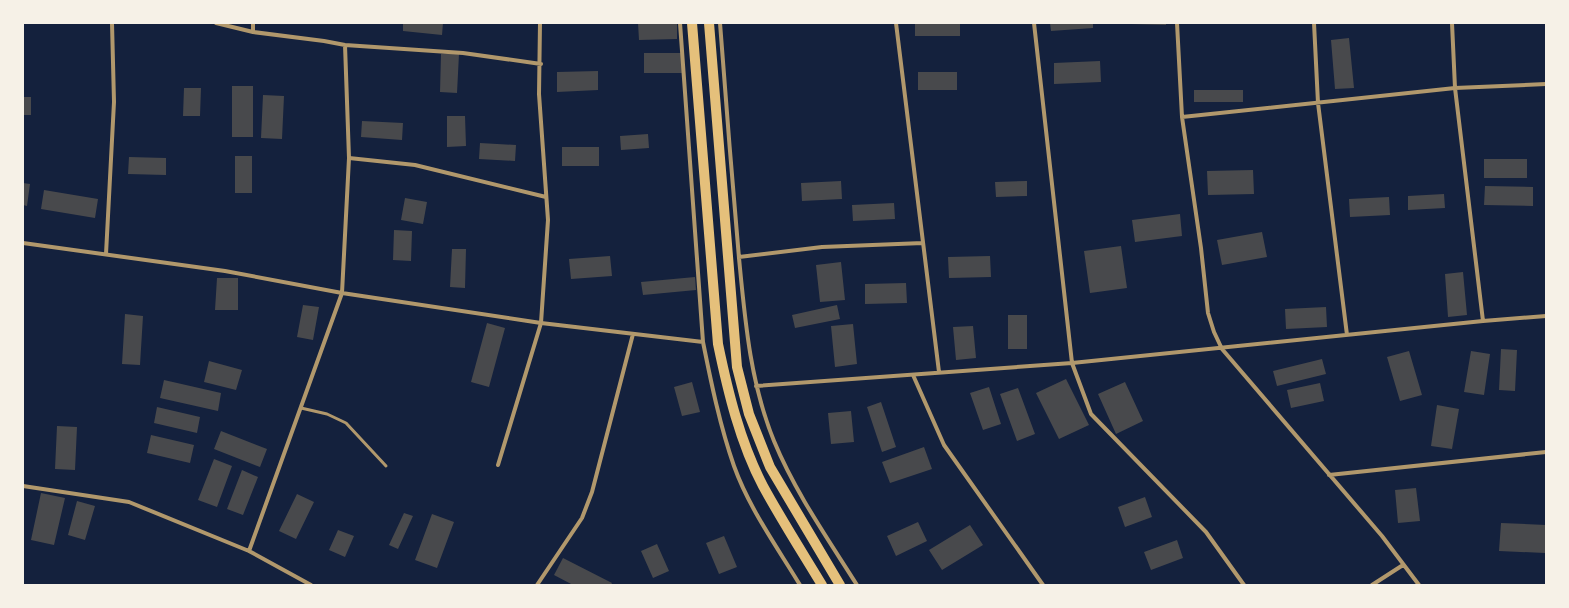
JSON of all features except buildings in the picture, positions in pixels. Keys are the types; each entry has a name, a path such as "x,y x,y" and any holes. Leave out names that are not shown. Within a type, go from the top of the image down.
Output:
{"highway":[{"path":"692,23 718,344 726,387 742,436 762,485 822,585"},
{"path":"709,23 737,367 749,414 770,467 840,585"}],"street":[{"path":"106,254 114,102 112,23"},
{"path":"216,23 253,32 345,45 462,53 541,64"},
{"path":"253,23 253,32"},
{"path":"498,465 541,323 548,220 540,94 540,23"},
{"path":"680,23 703,342 711,382 734,466 755,510 800,585"},
{"path":"720,23 747,340 756,386 774,441 794,482 857,585"},
{"path":"896,23 939,372"},
{"path":"1034,23 1072,363 1092,414 1206,532 1244,585"},
{"path":"1177,23 1182,117 1201,248 1208,313 1214,332 1222,349 1329,474 1419,585"},
{"path":"1314,23 1318,103 1347,335"},
{"path":"1452,23 1455,88 1483,321"},
{"path":"249,551 342,293 349,158 345,45"},
{"path":"1182,117 1455,88 1546,84"},
{"path":"349,158 415,165 546,197"},
{"path":"23,243 225,271 342,293 541,323 703,342"},
{"path":"739,257 822,247 923,243"},
{"path":"756,386 1072,363 1222,349 1483,321 1546,316"},
{"path":"537,585 582,518 592,492 633,334"},
{"path":"913,375 944,445 1043,585"},
{"path":"1329,474 1546,452"},
{"path":"23,486 129,502 249,551 311,585"},
{"path":"1372,585 1403,565"}],"lane":[{"path":"301,408 327,414 346,423 386,466"}]}
